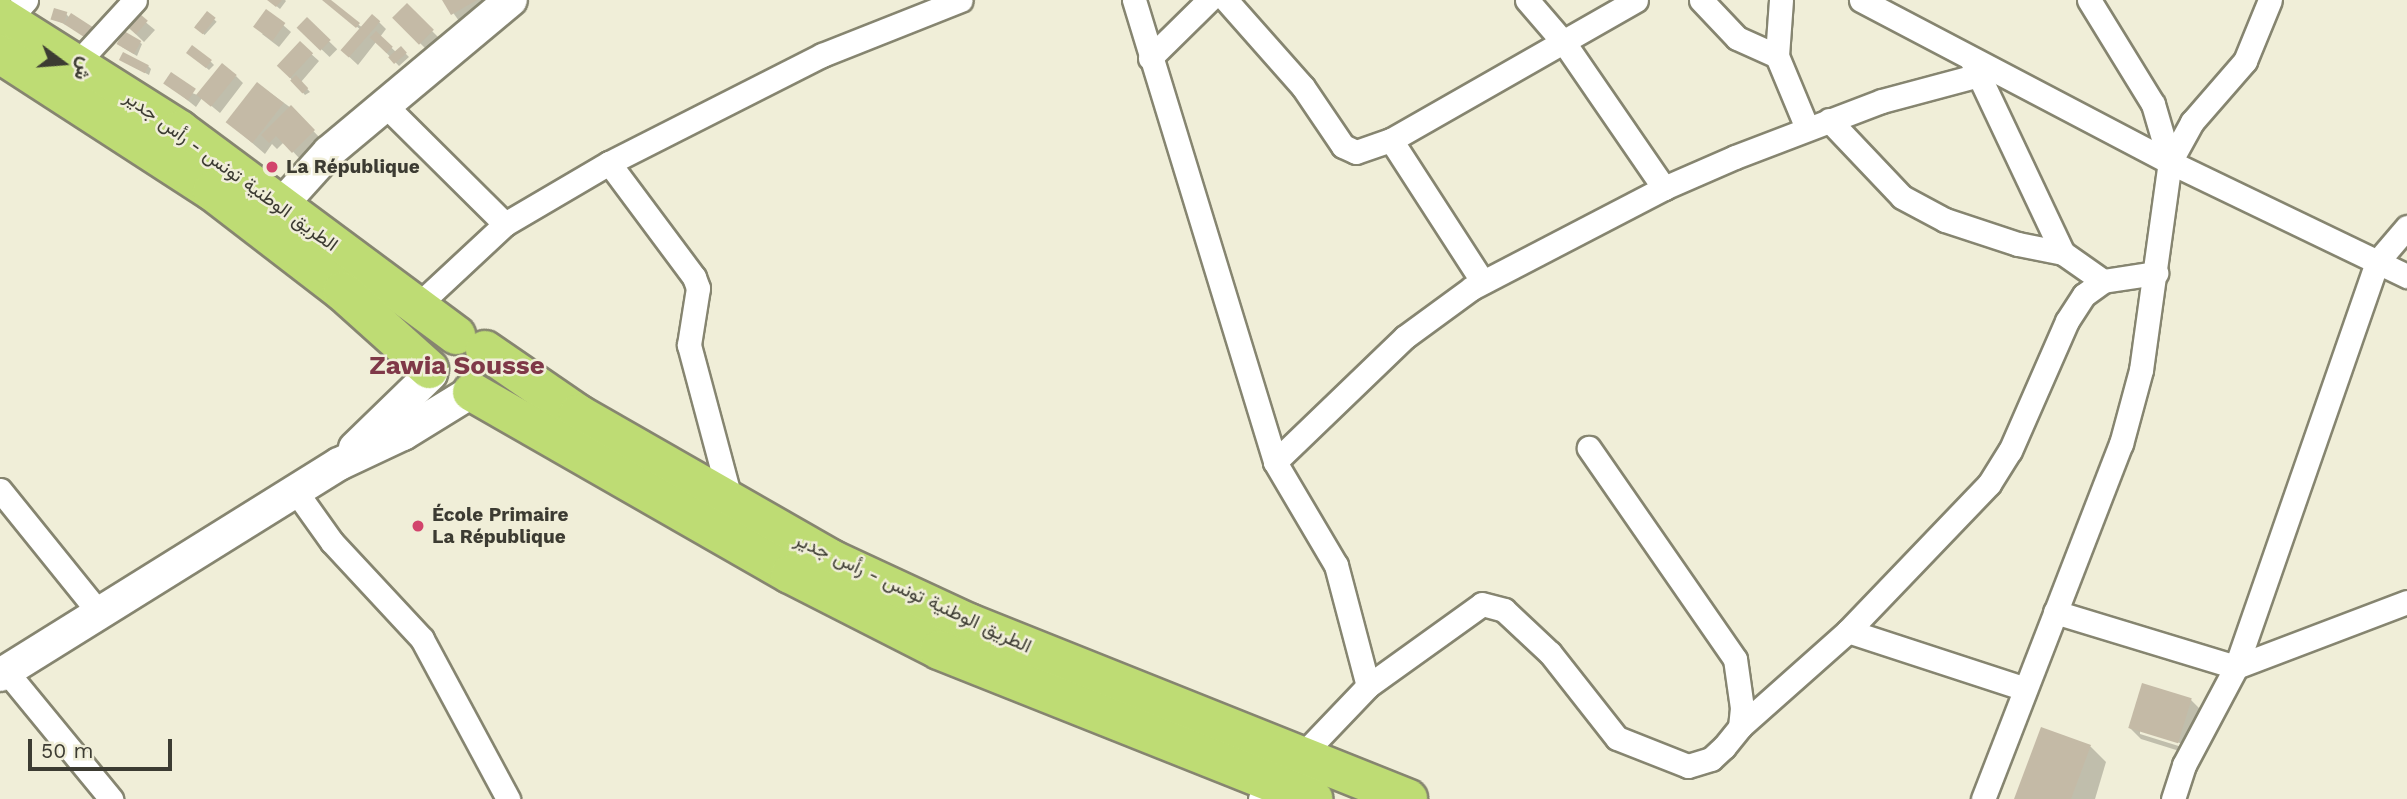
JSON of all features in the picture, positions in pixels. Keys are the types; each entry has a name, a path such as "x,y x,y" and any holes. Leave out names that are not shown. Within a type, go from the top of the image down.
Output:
{"highway":[{"name":"الطريق الوطنية تونس - رأس جدير","path":"9,23 78,62 270,215 342,291 430,371"},
{"name":"الطريق الوطنية تونس - رأس جدير","path":"9,23 105,119 270,215 416,307 518,377 732,505 831,559 970,623 1313,799"},
{"path":"439,343 470,343 489,369 471,392 446,392 430,371 439,343"},
{"name":"الطريق الوطنية تونس - رأس جدير","path":"471,392 790,574 939,650 1280,781 1408,799"}],"street":[{"path":"78,62 135,0"},
{"path":"416,307 505,224 608,163 822,55 961,0"},
{"path":"1134,0 1275,462 1336,565 1368,686"},
{"path":"1150,58 1209,0"},
{"path":"1226,0 1303,87 1343,146 1356,152 1391,140 1565,44 1636,0"},
{"path":"1527,0 1565,44 1664,188"},
{"path":"1701,0 1737,38 1777,56"},
{"path":"1780,0 1777,56 1818,124 1902,197 1945,220 2018,244 2063,253 2103,281"},
{"path":"1861,0 1975,67 2407,276"},
{"path":"2089,0 2153,104 2170,162"},
{"path":"1983,799 2121,444 2141,370 2170,162 2192,122 2245,61 2270,0"},
{"path":"270,215 383,103 503,2"},
{"path":"1275,462 1405,337 1483,282 1664,188 1818,124 1975,67"},
{"path":"1975,67 2063,253"},
{"path":"383,103 505,224"},
{"path":"1391,140 1483,282"},
{"path":"608,163 694,277 698,288 689,345 732,505"},
{"path":"2174,799 2184,765 2236,667 2377,261 2407,227"},
{"path":"1280,781 1368,686 1474,608 1489,605 1504,610 1550,653 1617,738 1688,766 1711,759 1740,727 1848,631 1989,484 2010,451 2067,321 2084,295 2103,281 2156,273"},
{"path":"339,464 430,371"},
{"path":"111,799 3,673 101,615 339,464 403,434 471,392"},
{"path":"1589,448 1726,641 1740,673 1740,727"},
{"path":"0,491 101,615"},
{"path":"297,493 332,542 422,639 508,799"},
{"path":"2055,612 2236,667 2407,602"},
{"path":"1848,631 2025,689"}],"building":[{"path":"117,0 131,0 104,29 97,22"},
{"path":"267,0 282,0 276,7"},
{"path":"322,0 331,0 360,23 356,28"},
{"path":"442,0 477,0 451,15"},
{"path":"407,3 434,30 419,45 392,18"},
{"path":"132,7 148,21 136,34 120,21"},
{"path":"54,8 67,12 64,24 50,19"},
{"path":"266,9 285,23 272,41 253,27"},
{"path":"207,11 216,18 203,34 194,28"},
{"path":"71,13 96,29 89,40 64,24"},
{"path":"372,14 380,21 349,57 341,50"},
{"path":"307,17 331,40 320,51 297,28"},
{"path":"124,31 141,41 134,54 116,44"},
{"path":"376,31 393,47 387,53 370,38"},
{"path":"300,41 313,53 290,78 277,66"},
{"path":"192,45 212,60 206,68 186,53"},
{"path":"401,46 407,53 394,64 388,57"},
{"path":"123,52 149,65 145,73 119,60"},
{"path":"222,63 237,75 211,107 196,95"},
{"path":"171,72 196,89 188,100 163,84"},
{"path":"296,75 308,88 302,94 290,80"},
{"path":"257,82 284,103 252,143 226,122"},
{"path":"291,105 315,130 292,153 276,136 269,143 261,135"},
{"path":"2142,683 2192,698 2178,743 2128,728"},
{"path":"2041,727 2091,745 2071,799 2014,799"}],"place":[{"name":"La République","path":"272,167"},
{"name":"École Primaire La République","path":"418,526"}],"district":[{"name":"Zawia Sousse","path":"457,366"}]}
